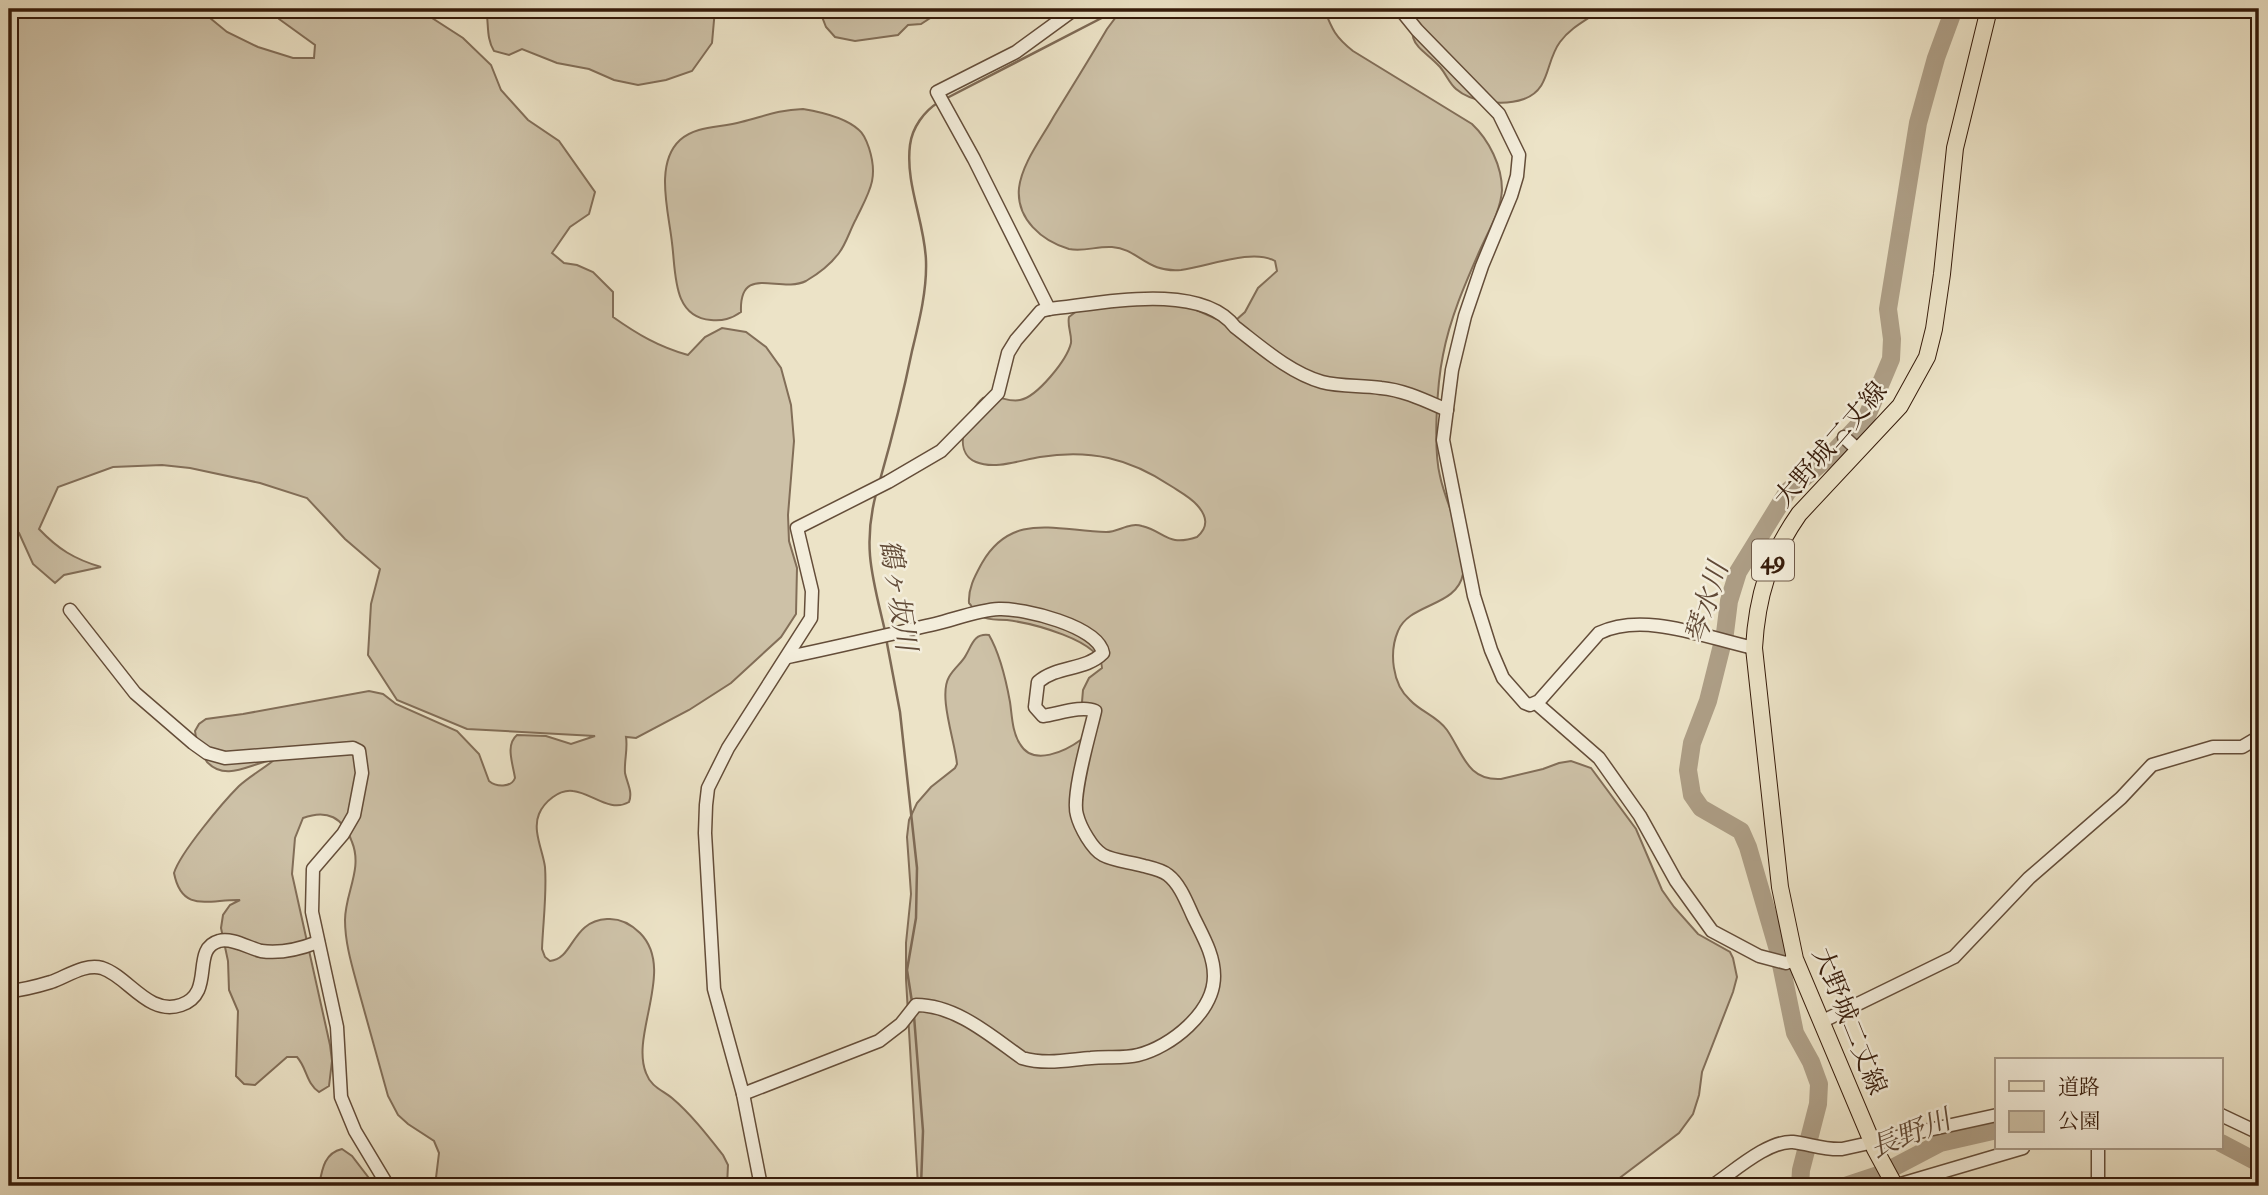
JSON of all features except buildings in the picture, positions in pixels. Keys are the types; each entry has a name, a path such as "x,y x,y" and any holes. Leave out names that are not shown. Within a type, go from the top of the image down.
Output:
{"main road":[{"name":"大野城二丈線","path":"1874,1147 1823,1021 1785,960 1780,887 1754,648 1760,596 1779,545 1851,444 1900,406 1927,358 1942,274 1955,148 1989,9"},
{"name":"49","path":"1874,1147 1895,1185"}],"street":[{"path":"1049,309 937,92 1017,52 1075,9"},
{"path":"1400,9 1499,114 1513,139 1520,159 1511,196 1482,266 1465,317 1452,370 1443,440 1474,596 1490,650 1503,678 1525,703 1536,703 1599,758 1640,817 1675,881 1712,931 1759,956 1785,960"},
{"path":"761,1186 743,1094 715,989 705,833 707,796 708,788 728,748 811,618 812,592 797,528 888,482 941,451 998,393 1008,353 1041,311 1049,309 1147,299 1173,299 1199,304 1230,320 1245,335 1291,367 1319,381 1384,388 1418,397 1447,410"},
{"path":"743,1094 878,1041 901,1024 916,1005 926,1005 963,1017 1022,1058 1032,1061 1053,1063 1092,1057 1131,1057 1150,1052 1182,1033 1206,1005 1213,988 1214,973 1208,946 1182,893 1169,875 1157,869 1102,855 1077,817 1075,808 1079,784 1095,711 1088,708 1076,709 1043,716 1035,707 1038,682 1044,676 1094,662 1103,653 1094,638 1052,618 1000,609 788,657"},
{"path":"70,610 135,693 206,753 225,758 353,748 359,751 362,773 354,815 343,834 317,862 312,876 312,912 337,1027 341,1097 355,1131 388,1186"},
{"path":"1536,703 1574,664 1599,633 1612,627 1655,624 1754,648"},
{"path":"1823,1021 1954,957 2029,878 2120,799 2152,765 2213,747 2242,747 2259,737"},
{"path":"9,991 50,982 90,967 99,967 114,973 140,996 159,1005 172,1007 191,1000 198,992 202,983 203,959 208,949 217,941 224,940 263,951 292,950 318,942"},
{"path":"2222,1115 2259,1133"},
{"path":"1712,1186 1770,1147 1782,1142 1826,1150 1874,1147 1995,1116"},
{"path":"1895,1185 2016,1150"},
{"path":"2098,1150 2099,1186"}],"green space":[{"path":"9,9 199,9 227,32 258,47 293,58 314,58 315,45 279,19 277,9 418,9 463,38 491,65 501,90 528,120 559,141 595,192 589,214 570,227 552,253 564,263 593,272 613,292 613,317 649,339 688,355 705,337 722,328 746,332 766,347 781,368 791,405 794,441 788,515 789,541 797,568 796,614 781,637 731,683 689,710 636,738 626,737 625,773 630,791 629,802 622,805 608,804 580,792 562,792 544,805 537,820 545,867 542,949 545,957 550,961 558,959 579,933 595,921 621,921 640,933 650,948 654,965 643,1040 646,1073 654,1085 693,1118 723,1155 728,1165 727,1186 435,1186 439,1153 434,1141 398,1115 388,1096 346,937 346,910 355,871 355,852 344,826 327,815 303,818 295,838 292,874 330,1045 332,1061 329,1086 319,1092 297,1057 287,1057 255,1085 244,1084 236,1076 238,1011 229,990 228,961 221,928 223,915 230,905 240,900 199,902 190,899 178,886 174,873 193,841 223,804 243,782 274,760 240,770 223,771 215,768 202,755 196,740 195,731 199,724 206,719 369,691 383,694 396,704 457,731 479,754 489,781 503,786 510,784 515,778 511,744 517,735 546,736 571,744 595,736 467,729 397,700 368,655 371,604 380,569 345,539 307,498 260,483 190,468 162,465 113,467 58,487 39,529 67,552 101,567 64,575 55,583 33,564 19,533 9,526"},
{"path":"486,9 715,9 712,43 692,71 666,80 638,85 614,80 589,69 557,63 522,49 509,55 494,51 489,36"},
{"path":"819,9 944,9 921,24 908,25 898,35 855,41 835,37 826,27"},
{"path":"1129,9 1324,9 1335,32 1353,51 1472,124 1489,146 1497,163 1502,190 1499,205 1454,314 1439,382 1436,433 1438,464 1443,488 1460,537 1463,574 1452,593 1404,622 1395,639 1393,658 1396,677 1404,693 1414,704 1443,725 1467,764 1480,775 1501,779 1571,761 1591,768 1636,829 1662,890 1674,907 1698,934 1730,952 1733,958 1737,977 1702,1072 1693,1114 1679,1133 1609,1186 1352,1186 1340,1183 1323,1186 918,1186 906,979 906,943 911,894 907,837 909,820 917,803 957,764 946,707 946,685 974,640 989,635 1002,667 1017,739 1026,751 1041,756 1059,752 1082,739 1088,716 1082,702 1083,690 1089,678 1102,668 1099,658 1078,641 1032,625 980,616 969,603 975,577 994,547 1007,536 1021,530 1053,528 1106,532 1137,525 1167,538 1187,540 1197,537 1205,525 1205,517 1200,509 1185,495 1155,476 1124,462 1076,454 1040,457 1000,465 976,462 968,457 964,449 967,421 983,398 1020,400 1043,385 1058,368 1068,350 1071,343 1069,317 1078,310 1146,301 1192,308 1221,321 1236,320 1245,312 1258,288 1277,271 1275,261 1254,256 1181,270 1159,268 1129,252 1112,247 1069,249 1049,240 1026,219 1019,199 1019,188 1028,160 1107,29 1116,17"},
{"path":"1419,9 1602,9 1574,28 1560,42 1539,89 1524,99 1498,103 1479,100 1456,89 1440,67 1416,44 1412,30"},
{"path":"803,109 840,118 853,125 861,132 869,148 873,168 871,185 844,245 828,265 806,281 796,284 754,284 747,288 742,297 741,312 719,320 698,317 689,311 683,302 676,279 665,189 667,162 672,150 680,140 701,129"},
{"path":"342,1149 352,1156 375,1186 319,1186 328,1158"}],"waterway":[{"name":"鶴ヶ坂川","path":"945,99 1119,9"},
{"name":"琴水川","path":"1800,1186 1801,1170 1818,1104 1819,1084 1811,1062 1795,1033 1778,950 1748,847 1741,831 1701,808 1692,795 1688,770 1692,743 1708,701 1725,633 1729,601 1738,572 1788,491 1831,455 1867,416 1891,359 1892,339 1888,309 1918,123 1936,58 1954,9"},
{"name":"鶴ヶ坂川","path":"880,480 905,384 925,284 925,247 910,174 910,145 920,120 939,102"},
{"name":"鶴ヶ坂川","path":"876,494 870,530 871,563 885,631"},
{"name":"鶴ヶ坂川","path":"886,638 900,712 917,868 916,918 907,970 912,1002"},
{"name":"鶴ヶ坂川","path":"914,1016 923,1131 921,1186"},
{"name":"長野川","path":"1845,1186 1881,1174 1940,1143 1995,1130"},
{"name":"長野川","path":"2222,1144 2259,1163"}]}
